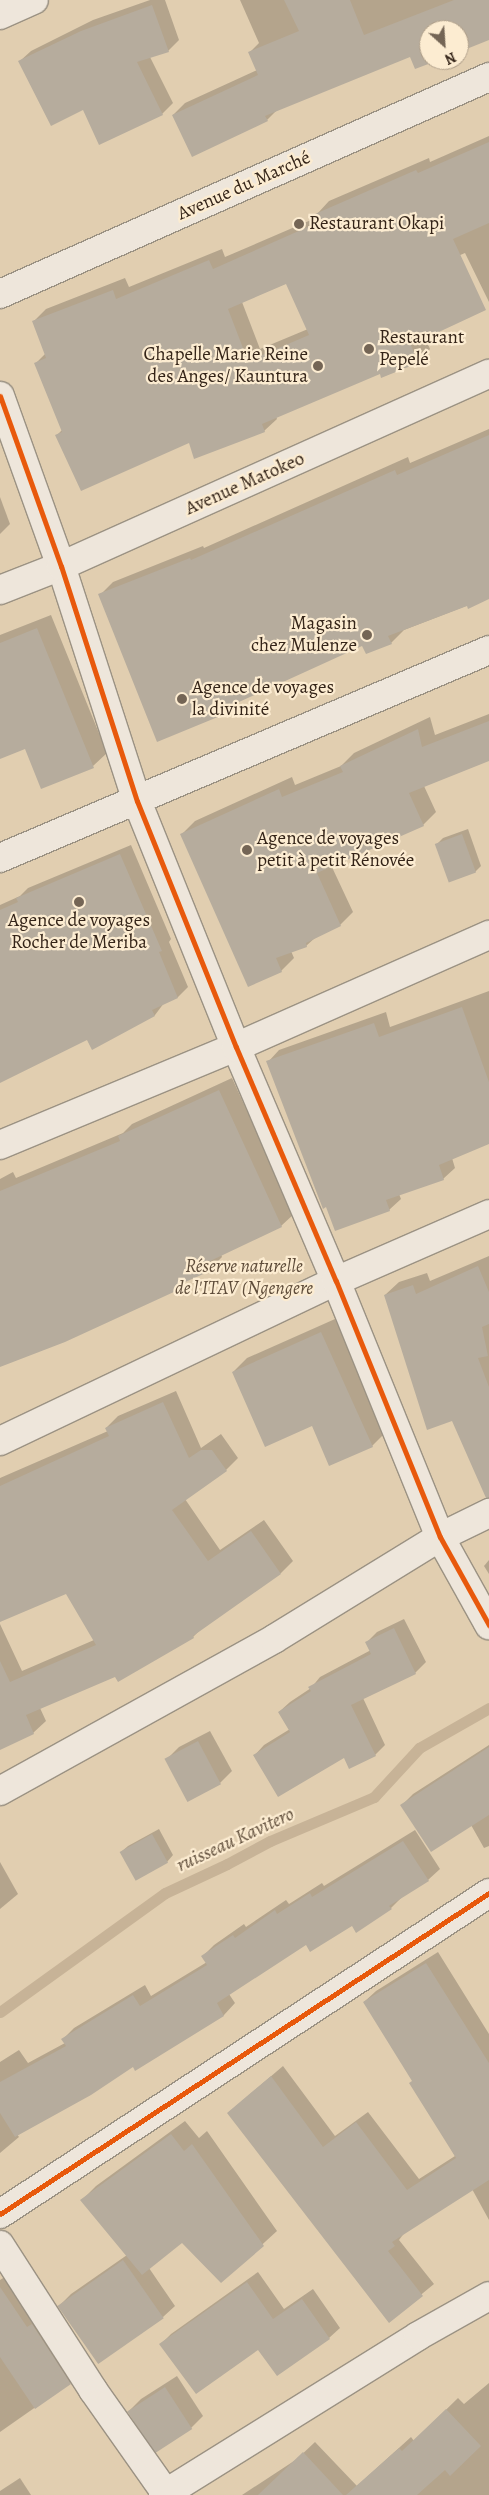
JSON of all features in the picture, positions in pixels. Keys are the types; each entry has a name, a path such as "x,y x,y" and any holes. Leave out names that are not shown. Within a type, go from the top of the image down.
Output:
{"street":[{"path":"0,14 34,0"},
{"name":"Avenue du Marché","path":"0,294 489,77"},
{"name":"Avenue Matokeo","path":"0,590 61,566 489,374"},
{"path":"0,396 61,566 137,801 236,1047 336,1280 440,1537 489,1625"},
{"path":"0,858 489,650"},
{"path":"0,1145 236,1047 489,935"},
{"path":"0,1441 336,1280 489,1214"},
{"path":"0,1791 274,1639 440,1537 489,1513"},
{"path":"0,2214 489,1893"},
{"path":"0,2245 93,2390 165,2494 418,2336 489,2296"}],"green space":[{"name":"Réserve naturelle de l'ITAV (Ngengere","path":"0,0 489,0 489,2495 0,2495"}],"building":[{"path":"284,0 350,0 364,35 454,0 489,0 489,40 469,48 469,20 419,20 419,68 415,69 410,57 265,116 268,121 192,157 172,115 258,75 248,52 299,31"},
{"path":"152,5 169,52 137,62 163,115 99,145 83,110 51,126 18,61 81,31"},
{"path":"489,142 489,223 453,239 486,310 411,345 418,363 381,378 380,374 262,424 265,432 194,459 189,443 81,491 55,435 62,432 34,363 46,358 32,321 113,290 116,299 209,260 213,269 319,222 315,214 416,170 418,173","holes":["286,284 309,335 248,361 228,309"]},
{"path":"489,435 489,599 468,609 467,606 388,636 392,644 366,654 362,646 228,707 230,712 157,742 98,594 190,558 191,560 395,470 397,475"},
{"path":"37,628 94,768 41,789 25,749 0,759 0,643"},
{"path":"489,721 489,761 409,793 424,826 317,873 341,926 306,943 307,947 276,958 282,972 248,987 180,834 279,789 282,797 343,772 340,766 418,729 422,747"},
{"path":"462,834 476,873 449,882 435,844"},
{"path":"120,854 162,951 159,952 178,998 152,1010 155,1016 92,1050 87,1040 0,1083 0,910 18,902 16,898"},
{"path":"462,1007 489,1082 489,1144 439,1165 444,1180 386,1200 390,1211 335,1231 326,1207 323,1209 266,1061 374,1023 379,1037"},
{"path":"219,1090 282,1227 206,1263 210,1271 174,1287 176,1291 65,1342 0,1367 0,1191 120,1141 118,1136"},
{"path":"478,1266 489,1292 489,1324 482,1327 488,1356 478,1358 489,1387 489,1498 486,1498 452,1421 427,1430 384,1295 413,1285 416,1294"},
{"path":"321,1332 373,1447 329,1466 312,1426 265,1447 232,1372"},
{"path":"163,1402 189,1458 201,1450 212,1450 227,1471 172,1510 208,1561 251,1531 281,1574 193,1636 194,1638 118,1682 115,1677 26,1715 34,1734 0,1750 0,1661 10,1682 96,1645 66,1594 0,1622 0,1486 109,1436 105,1428"},
{"path":"394,1628 416,1674 351,1705 376,1756 349,1769 344,1758 278,1797 253,1755 290,1732 278,1712 311,1691 308,1687 371,1654 365,1642"},
{"path":"198,1741 221,1784 187,1802 164,1759"},
{"path":"489,1747 489,1815 431,1852 400,1805"},
{"path":"152,1834 168,1863 136,1881 120,1852"},
{"path":"403,1841 429,1881 389,1906 392,1909 356,1933 352,1926 310,1952 306,1945 217,2003 224,2016 135,2071 133,2067 91,2095 15,2137 0,2113 0,2082 66,2046 61,2039 133,1995 140,2006 207,1965 201,1956 233,1935 235,1938 275,1910 277,1914 310,1893 312,1897"},
{"path":"426,1963 489,2063 489,2180 392,2242 395,2246 388,2251 423,2296 389,2323 227,2113 271,2076 323,2147 356,2122 407,2190 456,2158 409,2083 412,2081 363,2002"},
{"path":"171,2134 184,2151 192,2144 264,2246 221,2283 182,2243 142,2275 80,2200"},
{"path":"123,2260 164,2318 98,2364 57,2306"},
{"path":"247,2282 273,2319 302,2299 330,2339 277,2376 258,2350 196,2394 159,2344"},
{"path":"0,2287 27,2327 32,2324 71,2384 35,2409 0,2357"},
{"path":"165,2387 192,2429 154,2453 127,2412"},
{"path":"446,2409 481,2446 450,2476 445,2470 417,2495 346,2495 399,2448 402,2451"},
{"path":"303,2452 343,2495 258,2495"}],"waterway":[{"name":"ruisseau Kavitero","path":"0,2012 165,1893 227,1864 270,1841 374,1797 419,1748 489,1708"}],"cycle path":[{"path":"0,396 61,566 137,801 236,1047 336,1281 440,1537 489,1625"},
{"path":"0,2214 489,1893"}],"place":[{"name":"Restaurant Okapi","path":"299,224"},
{"name":"Restaurant Pepelé","path":"369,349"},
{"name":"Chapelle Marie Reine des Anges/ Kauntura","path":"318,366"},
{"name":"Magasin chez Mulenze","path":"367,635"},
{"name":"Agence de voyages la divinité","path":"182,699"},
{"name":"Agence de voyages petit à petit Rénovée","path":"247,850"},
{"name":"Agence de voyages Rocher de Meriba","path":"79,902"}]}
